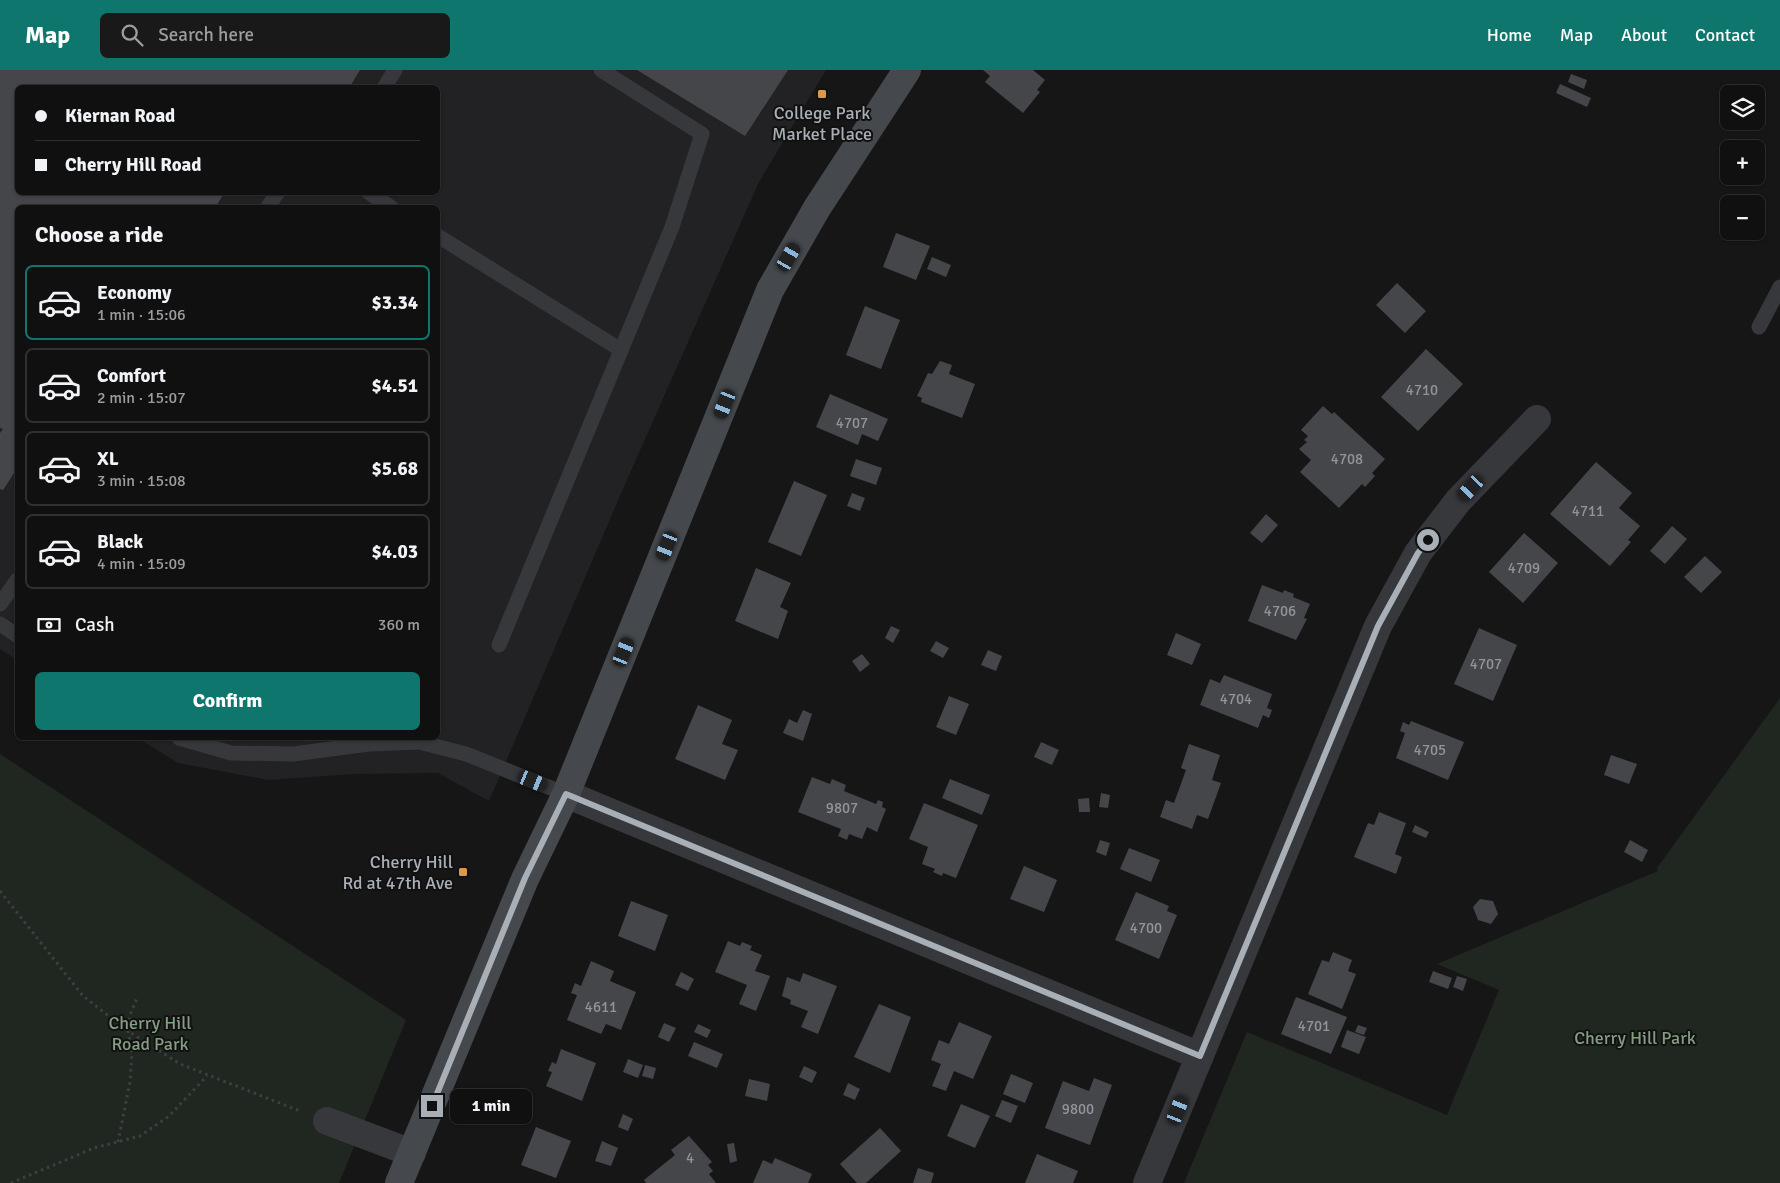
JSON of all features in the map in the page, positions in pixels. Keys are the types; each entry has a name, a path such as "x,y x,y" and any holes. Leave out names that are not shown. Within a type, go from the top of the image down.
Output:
{"main road":[{"path":"399,1183 525,878 566,794 770,290 817,208 906,70"}],"street":[{"path":"1148,1183 1378,626 1418,553 1458,501 1537,419"},
{"path":"566,794 1200,1056"},
{"path":"327,1121 412,1153"}],"lane":[{"path":"386,85 395,70"},
{"path":"499,645 672,227 702,134 601,70"},
{"path":"372,195 388,205"},
{"path":"440,237 621,350"},
{"path":"1759,328 1780,287"},
{"path":"0,604 15,583"},
{"path":"0,624 15,634"},
{"path":"186,740 231,753 293,754 369,744 419,742 466,754 566,794"}],"path":[{"path":"0,891 83,996 128,1031 180,1064 327,1121"},
{"path":"118,1142 130,1082 132,1053 128,1031 130,1015 137,998"},
{"path":"11,1183 94,1148 140,1136 169,1116 207,1076"}],"shaded area":[{"path":"0,70 826,70 759,182 626,482 489,801 438,773 353,774 268,780 178,763 141,740 440,740 440,205 15,205 15,659 0,649"}],"green space":[{"name":"Cherry Hill Park","path":"1780,698 1780,1183 1184,1183 1247,1032 1447,1115 1499,990 1437,964 1658,871 1657,868"},
{"name":"Cherry Hill Road Park","path":"0,754 406,1020 339,1183 0,1183"}],"building":[{"path":"0,70 360,70 351,85 15,85 15,195 223,195 217,205 15,205 15,472 3,490 0,489 0,433 3,429 0,428"},
{"path":"637,70 788,70 745,136"},
{"path":"983,70 1033,70 1045,80 1037,90 1040,92 1023,113 985,82 990,76"},
{"path":"1571,74 1587,80 1584,89 1568,82"},
{"path":"1560,84 1591,98 1587,107 1556,93"},
{"path":"896,233 930,246 916,280 883,267"},
{"path":"932,257 951,265 946,277 927,269"},
{"path":"1397,283 1426,311 1405,333 1376,305"},
{"path":"865,306 900,320 881,369 846,355"},
{"path":"1426,349 1463,384 1418,431 1381,397"},
{"path":"940,361 952,365 949,374 975,384 962,418 921,402 922,398 917,396 928,373 932,374"},
{"path":"830,394 888,419 878,441 862,434 858,445 816,427"},
{"path":"1323,406 1332,414 1334,412 1385,459 1372,473 1375,476 1365,487 1362,484 1339,508 1300,472 1311,460 1299,449 1307,442 1304,440 1308,436 1301,430"},
{"path":"856,459 882,468 876,485 850,476"},
{"path":"1596,462 1632,493 1619,508 1640,526 1628,540 1631,542 1610,566 1550,514"},
{"path":"794,481 827,495 801,556 768,542"},
{"path":"852,493 865,498 860,511 847,506"},
{"path":"1266,514 1278,525 1262,543 1250,533"},
{"path":"1672,526 1687,539 1665,564 1650,551"},
{"path":"1524,533 1558,563 1523,603 1489,572"},
{"path":"1705,556 1722,572 1701,593 1684,577"},
{"path":"756,568 791,583 780,607 788,611 778,639 735,621"},
{"path":"1262,585 1283,593 1284,590 1294,594 1293,597 1310,604 1304,618 1307,619 1296,640 1248,621"},
{"path":"891,626 900,630 893,643 885,638"},
{"path":"1479,628 1517,645 1493,701 1454,684"},
{"path":"1176,633 1201,644 1192,665 1167,655"},
{"path":"936,641 949,648 943,658 930,651"},
{"path":"988,650 1002,656 996,671 981,665"},
{"path":"862,654 870,664 860,672 852,661"},
{"path":"1224,675 1272,694 1267,708 1272,710 1269,718 1263,715 1258,728 1200,705 1210,679 1220,683"},
{"path":"949,696 969,704 956,735 936,727"},
{"path":"698,705 732,720 722,744 738,750 725,780 675,759"},
{"path":"803,710 812,714 803,741 783,733 789,719 797,723"},
{"path":"1411,721 1464,742 1448,780 1396,758 1405,733 1400,731 1403,722 1409,725"},
{"path":"1041,742 1059,750 1052,765 1034,757"},
{"path":"1189,744 1220,755 1212,780 1221,783 1208,819 1197,815 1192,829 1160,817 1166,800 1174,803 1186,770 1181,768"},
{"path":"1611,755 1637,764 1629,784 1604,775"},
{"path":"812,777 830,784 832,779 846,785 844,791 876,804 878,800 883,802 882,807 886,809 877,832 867,827 862,839 849,834 847,840 838,836 841,829 798,812"},
{"path":"950,779 990,795 982,815 942,798"},
{"path":"1101,793 1110,795 1108,808 1099,807"},
{"path":"1089,798 1090,812 1079,812 1078,799"},
{"path":"924,803 978,825 956,878 943,873 942,876 933,872 935,869 922,864 928,847 909,839"},
{"path":"1379,812 1406,823 1395,854 1402,857 1396,874 1354,857 1368,823 1374,825"},
{"path":"1415,825 1429,832 1426,838 1412,832"},
{"path":"1100,840 1110,843 1106,856 1096,852"},
{"path":"1630,840 1648,850 1642,862 1624,852"},
{"path":"1129,848 1160,860 1151,882 1120,869"},
{"path":"1024,866 1057,880 1044,912 1010,899"},
{"path":"1136,892 1169,906 1167,911 1177,915 1159,959 1115,940"},
{"path":"1480,899 1493,901 1498,914 1491,924 1478,920 1473,907"},
{"path":"631,901 668,915 655,951 618,936"},
{"path":"728,941 740,946 742,942 752,946 750,950 762,955 755,971 770,976 756,1011 739,1004 747,985 715,972"},
{"path":"1333,952 1352,960 1348,971 1356,974 1342,1009 1308,994 1322,960 1329,962"},
{"path":"591,961 614,971 610,981 636,992 621,1030 606,1024 601,1034 567,1020 577,995 571,993 575,983 581,986"},
{"path":"1433,971 1452,978 1448,989 1429,982"},
{"path":"681,972 694,979 688,991 675,985"},
{"path":"803,973 837,986 818,1034 801,1027 808,1011 790,1004 791,1000 782,996 787,977 800,982"},
{"path":"1457,976 1467,979 1463,991 1453,987"},
{"path":"1296,997 1347,1017 1331,1054 1281,1034"},
{"path":"879,1004 911,1017 890,1073 854,1057"},
{"path":"959,1022 992,1036 973,1079 954,1071 946,1091 932,1086 941,1064 931,1060 939,1040 949,1044"},
{"path":"664,1023 676,1028 669,1042 658,1037"},
{"path":"698,1024 711,1030 707,1038 694,1032"},
{"path":"1358,1025 1367,1028 1364,1035 1355,1032"},
{"path":"1347,1030 1366,1037 1359,1054 1341,1047"},
{"path":"694,1042 723,1054 717,1068 688,1056"},
{"path":"561,1049 596,1063 582,1101 546,1086 552,1072 548,1071 552,1062 556,1064"},
{"path":"628,1059 643,1065 638,1078 623,1072"},
{"path":"645,1065 656,1068 653,1079 642,1076"},
{"path":"804,1066 817,1072 812,1083 799,1077"},
{"path":"1011,1074 1033,1083 1025,1103 1003,1094"},
{"path":"1094,1078 1112,1085 1090,1145 1045,1128 1063,1081 1089,1091"},
{"path":"749,1079 770,1084 767,1101 745,1096"},
{"path":"848,1083 860,1089 855,1100 843,1095"},
{"path":"1002,1100 1018,1106 1011,1123 995,1116"},
{"path":"961,1104 990,1116 975,1148 947,1136"},
{"path":"623,1114 633,1119 628,1131 618,1127"},
{"path":"536,1127 571,1141 556,1178 521,1165"},
{"path":"880,1128 901,1151 866,1183 857,1183 840,1164"},
{"path":"689,1136 712,1162 708,1165 713,1171 709,1174 716,1183 646,1183 644,1180 675,1155 671,1150"},
{"path":"602,1141 618,1148 611,1166 595,1161"},
{"path":"734,1143 737,1161 730,1163 727,1144"},
{"path":"1037,1154 1078,1171 1073,1183 1025,1183"},
{"path":"775,1158 812,1174 808,1183 753,1183 763,1160 772,1164"},
{"path":"918,1168 934,1173 931,1183 913,1183"}],"place":[{"name":"College Park Market Place","path":"822,94"},
{"name":"Cherry Hill Rd at 47th Ave","path":"463,872"}],"route":[{"path":"432,1106 525,878 566,794 1200,1056 1378,626 1418,553 1428,540"}]}
